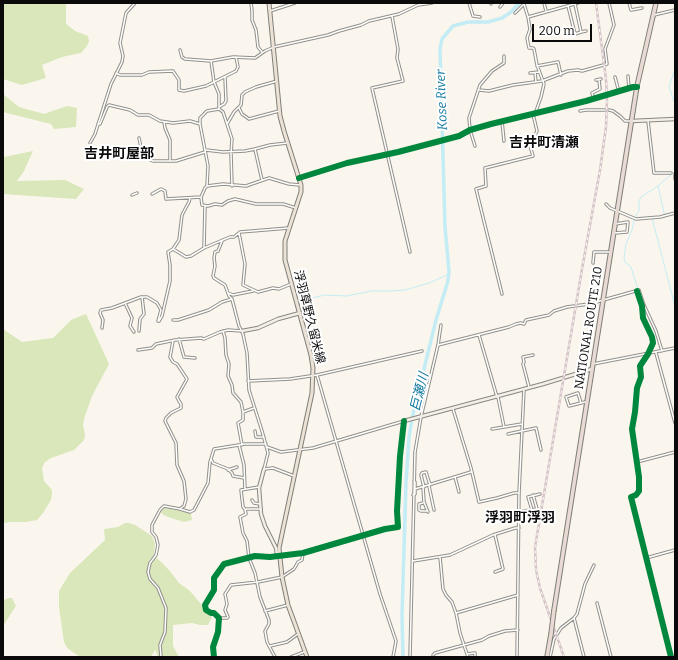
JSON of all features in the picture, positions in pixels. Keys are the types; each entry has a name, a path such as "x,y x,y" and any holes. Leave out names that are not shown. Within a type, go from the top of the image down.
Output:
{"highway":[{"name":"NATIONAL ROUTE 210","path":"547,657 637,87 656,3"}],"main road":[{"name":"浮羽草野久留米線","path":"269,3 280,111 287,143 301,185 301,192 285,241 285,255 316,374 279,548 282,577 288,606 307,657"}],"street":[{"path":"90,143 116,73 122,62 123,56 120,43 126,13 135,3"},
{"path":"251,3 252,20 258,47 262,53"},
{"path":"270,11 295,3"},
{"path":"180,50 182,57 185,59 211,61 236,56 255,58 274,47 325,36 361,25 369,21 407,11 418,4 432,3"},
{"path":"469,3 473,16 480,17"},
{"path":"500,7 503,3"},
{"path":"544,3 546,11"},
{"path":"528,17 578,3"},
{"path":"479,90 489,91 513,85 543,82 568,71 582,71 607,64 605,49 614,25 609,3"},
{"path":"629,3 631,10 642,8"},
{"path":"502,294 476,189 486,186 485,168 533,156 530,146 537,131 534,114 541,97 543,82 537,66 534,49 529,48 527,38 530,29 524,4 515,13"},
{"path":"575,4 581,32"},
{"path":"568,6 574,34 586,31"},
{"path":"653,15 675,10"},
{"path":"392,16 398,49 397,58 403,81 372,88 410,252"},
{"path":"116,73 120,75 173,71 179,80 180,91 184,91 202,87 237,70 236,56"},
{"path":"475,146 470,130 469,118 480,85 494,69 504,63 504,56"},
{"path":"211,61 214,82 219,94 219,108 223,112 232,139 232,186"},
{"path":"537,66 558,62 561,74"},
{"path":"530,73 540,72"},
{"path":"535,73 536,82"},
{"path":"628,76 629,89"},
{"path":"204,248 205,206 202,205 201,197 207,186 208,166 199,118 207,111 219,108 224,104 226,100 225,77"},
{"path":"615,77 619,92"},
{"path":"594,99 592,93 600,89 600,80 596,80"},
{"path":"227,124 234,112 241,105 242,96 245,92 256,86 277,82"},
{"path":"299,178 339,165 438,142 459,136 470,130 502,121 637,87"},
{"path":"98,124 100,124 107,106 109,105 130,110 138,115 149,115 164,122 190,121 200,124"},
{"path":"239,108 242,114 249,119 280,111"},
{"path":"580,111 605,110"},
{"path":"609,110 613,111 625,121 675,119"},
{"path":"502,121 504,141"},
{"path":"648,121 654,173 671,173"},
{"path":"164,122 170,140 170,160"},
{"path":"139,138 144,158 162,162 170,160 176,161 206,151 255,149 268,145 287,143"},
{"path":"255,149 262,180"},
{"path":"675,174 675,179"},
{"path":"207,186 223,184 232,186 246,186 269,178 289,184 301,185"},
{"path":"152,194 162,188 165,190 166,199 201,197"},
{"path":"132,195 137,193"},
{"path":"102,328 103,320 100,311 142,297 147,297 157,303 161,310 159,321 162,316 170,281 168,252 173,250 179,240 182,215 190,198"},
{"path":"205,206 215,204 222,205 235,199 256,204 283,204 296,208"},
{"path":"606,204 617,212 635,218 675,213"},
{"path":"614,233 627,232 628,222 615,224"},
{"path":"173,250 186,257 230,237 234,237 239,233 289,228"},
{"path":"239,233 244,252 243,257 245,264 243,285 251,288 253,291"},
{"path":"222,241 218,250 215,252 215,266 212,276 225,285 232,299 246,346 248,381 254,408 268,453 259,487 260,504 265,526 276,548 277,555 280,556"},
{"path":"592,263 594,252 611,252"},
{"path":"228,292 233,295 253,291 262,292 273,288 279,289 292,284"},
{"path":"438,345 516,324 524,324 526,320 549,314 567,307 589,304 638,291"},
{"path":"638,291 656,331 662,351"},
{"path":"638,291 643,316 653,340 648,354 640,366 641,377 637,388 632,428 637,462 639,491 636,495 630,497 671,657"},
{"path":"139,330 140,319 144,314 142,297"},
{"path":"173,320 178,320 209,310 222,302 232,299"},
{"path":"125,303 132,318 130,326 134,332"},
{"path":"138,350 152,348 156,344 180,339 204,339 228,330 242,331 258,328 278,319 300,313"},
{"path":"410,657 415,452 441,326"},
{"path":"223,331 226,355 230,364 228,378 232,385 233,393 242,404 243,420 238,423 244,465 245,489"},
{"path":"478,335 497,397 504,427"},
{"path":"180,339 184,357 195,358"},
{"path":"173,341 170,358 172,362 177,364 188,379 177,396 178,401 182,404 181,408 171,413 165,421 176,443 177,465 184,481 186,499 184,506 180,509"},
{"path":"267,448 281,452 313,448 404,421 529,388 593,367 675,348"},
{"path":"248,381 292,379 422,351"},
{"path":"656,352 675,423"},
{"path":"529,388 523,364 523,357 533,355"},
{"path":"316,374 380,594 396,641 393,657"},
{"path":"517,657 519,493 524,389"},
{"path":"582,403 578,393 566,397 569,406 587,402"},
{"path":"243,412 254,408"},
{"path":"453,409 472,472 479,502 519,493"},
{"path":"214,657 213,647 218,632 219,618 214,613 209,612 205,607 214,590 214,578 224,564 259,556 280,556 303,553 398,527 397,511 399,461 404,421"},
{"path":"492,429 522,424"},
{"path":"508,434 536,428 541,450"},
{"path":"255,431 256,437 264,437"},
{"path":"161,657 160,645 165,632 166,608 159,592 150,579 148,572 150,563 156,555 158,545 156,537 151,529 160,510 164,506 190,512 194,510 208,483 210,459 214,449 240,445 266,444"},
{"path":"637,462 675,452"},
{"path":"210,459 213,463 228,470 233,476 244,478"},
{"path":"228,470 237,467"},
{"path":"264,469 273,468 294,476"},
{"path":"424,503 419,504 419,510 427,511 424,503 421,475 422,473 426,472 430,485 434,510"},
{"path":"416,489 472,472"},
{"path":"455,476 459,492"},
{"path":"413,495 415,494 416,489 416,482 414,481"},
{"path":"259,487 241,490 243,507 246,514 240,517 243,533 247,541 249,558 258,582 260,596 269,622 265,631 275,657"},
{"path":"532,510 528,496 540,494"},
{"path":"519,512 537,509 533,495"},
{"path":"252,500 254,504 260,504"},
{"path":"245,509 261,509"},
{"path":"413,561 450,555 494,535 519,528"},
{"path":"494,535 503,569 495,572"},
{"path":"646,558 675,550"},
{"path":"219,618 228,617 225,610 227,604 225,594 231,585 258,582 282,577 294,569 298,562 302,560 303,553"},
{"path":"440,556 443,589 452,602 468,657"},
{"path":"550,657 554,639 560,628 577,614 585,584 594,565"},
{"path":"456,613 518,595"},
{"path":"597,603 611,657"},
{"path":"265,611 288,606"},
{"path":"574,618 584,657"},
{"path":"433,655 435,653 483,640 489,636 504,631 518,630"},
{"path":"270,646 287,642 298,634"},
{"path":"291,657 305,651"},
{"path":"467,654 475,653 475,657"}],"green space":[{"path":"3,3 66,3 66,24 75,31 88,36 89,41 87,46 81,53 62,57 42,65 46,78 22,85 3,79"},
{"path":"3,94 19,107 44,114 67,106 77,108 76,127 54,129 51,124 3,112"},
{"path":"33,151 24,171 17,181 65,180 84,189 76,199 3,194 3,156"},
{"path":"86,314 109,364 92,396 84,419 84,440 74,450 51,458 45,462 42,468 44,481 52,490 52,494 51,500 37,520 3,523 3,329 22,342 53,338 71,320"},
{"path":"169,507 187,510 191,514 192,520 184,522 162,514 160,509"},
{"path":"125,523 135,525 152,536 155,544 154,553 156,557 179,583 190,591 212,617 208,625 192,623 173,625 173,646 179,657 158,657 155,650 151,657 80,657 67,648 64,642 59,607 59,591 70,573 105,540 104,529 118,527"},
{"path":"8,598 12,598 16,606 3,626 3,601"}],"waterway":[{"name":"巨瀬川","path":"403,657 402,615 406,483 409,438 412,418 436,320 448,281 449,271 445,227 440,49 442,39 453,26 468,22 488,22 502,18 511,12 519,3"},
{"path":"675,69 669,87 675,104"},
{"path":"675,171 658,186 665,217 652,218 675,306"},
{"path":"658,186 641,197 639,201 639,211 635,217 632,230 626,244 624,258 625,262 631,267 642,302 661,350"},
{"path":"299,301 325,295 347,296 371,291 405,290 429,283 449,274"}],"railway":[{"path":"564,657 540,588 536,570 535,547 600,170 606,127 606,79 596,3"}],"cycle path":[{"path":"299,178 347,163 398,152 459,136 470,130 491,124 637,87"},
{"path":"637,291 642,306 643,318 652,337 653,343 640,366 641,377 637,388 632,429 639,477 639,491 636,495 631,497 671,657"},
{"path":"214,657 213,647 218,632 219,618 214,613 206,610 205,605 214,590 214,578 224,564 255,556 270,557 303,553 385,529 398,527 397,511 400,456 404,421"}],"district":[{"name":"吉井町清瀬","path":"544,143"},
{"name":"吉井町屋部","path":"119,154"},
{"name":"浮羽町浮羽","path":"520,518"}],"water label":[{"name":"Kose River","path":"442,100"}]}
